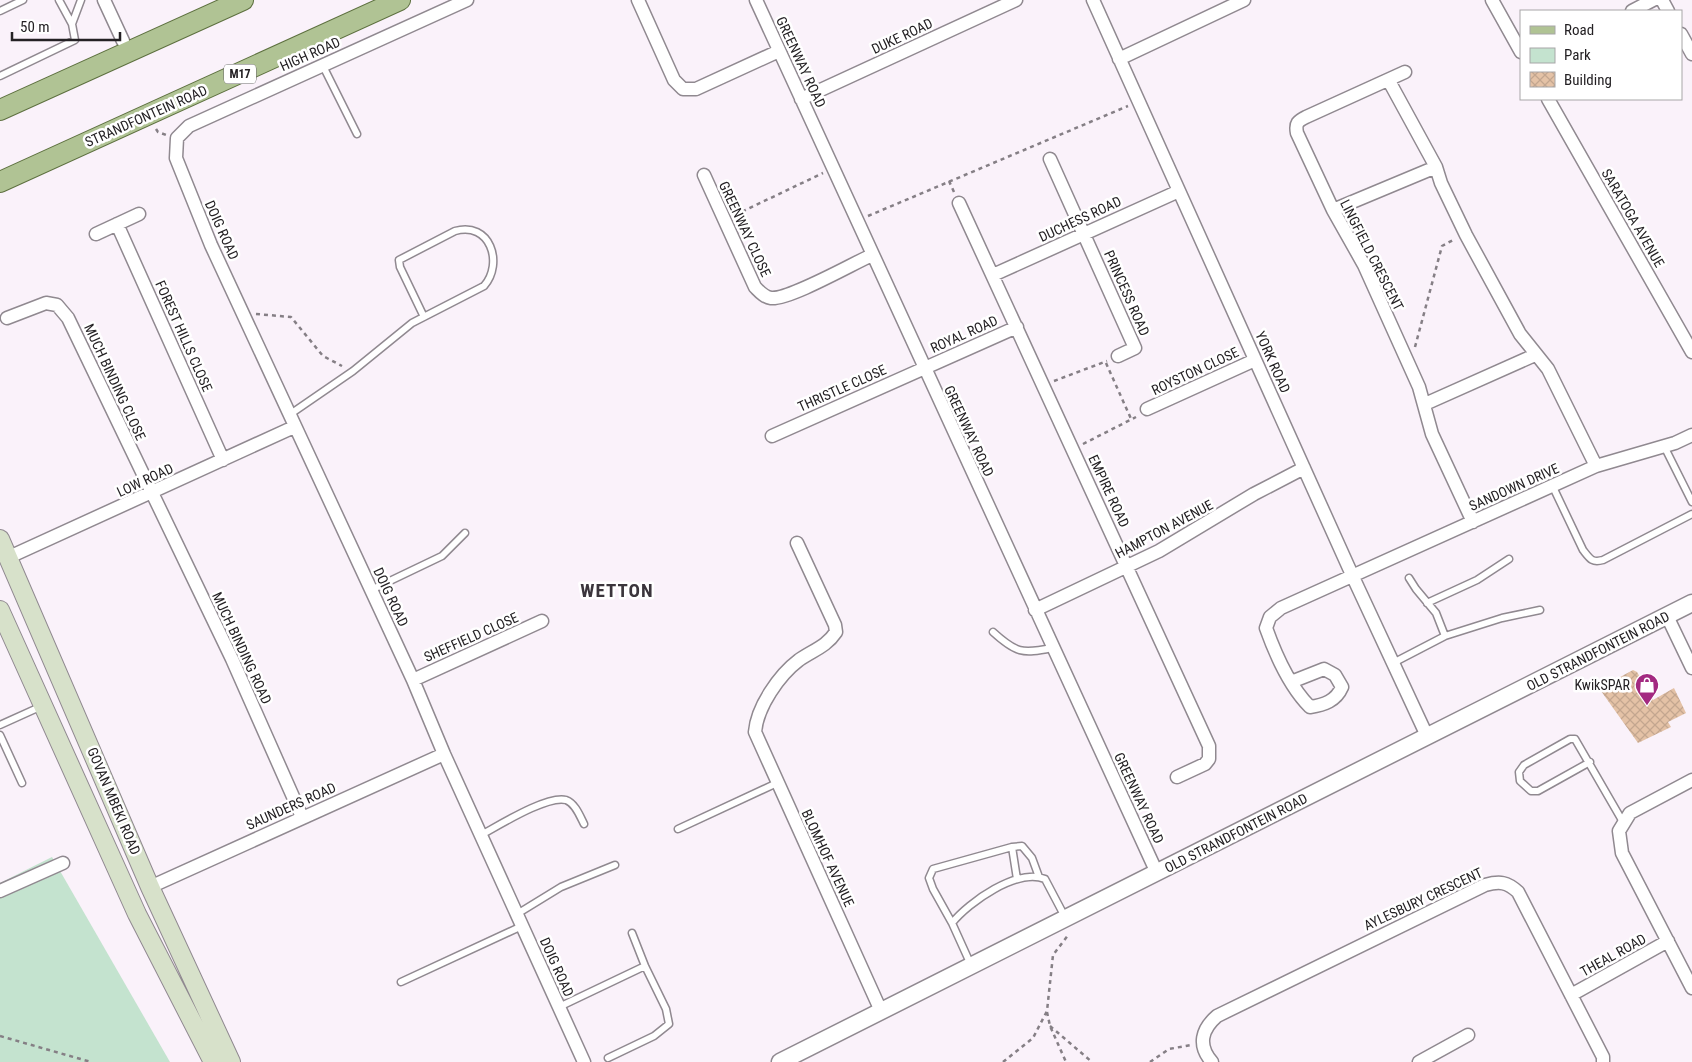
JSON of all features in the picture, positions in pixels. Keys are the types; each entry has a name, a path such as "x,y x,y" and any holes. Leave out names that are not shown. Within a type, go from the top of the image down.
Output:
{"main road":[{"path":"0,110 243,0"},
{"name":"STRANDFONTEIN ROAD","path":"0,182 400,0"},
{"name":"GOVAN MBEKI ROAD","path":"0,539 150,886 231,1062"},
{"name":"GOVAN MBEKI ROAD","path":"0,610 137,914 213,1062"}],"street":[{"path":"104,0 123,41"},
{"name":"HIGH ROAD","path":"175,145 179,135 189,126 466,0"},
{"path":"638,0 674,80 683,89 696,89 779,52"},
{"name":"GREENWAY ROAD","path":"756,0 1157,873"},
{"name":"DUKE ROAD","path":"801,99 1016,0"},
{"name":"YORK ROAD","path":"1093,0 1353,577 1427,736"},
{"path":"1119,59 1242,0"},
{"path":"1492,0 1520,50"},
{"path":"1634,10 1653,0"},
{"path":"1682,36 1692,54"},
{"name":"LINGFIELD CRESCENT","path":"1405,72 1389,81 1306,117 1297,122 1295,126 1333,210 1364,265 1425,404 1426,418 1432,434 1473,522"},
{"path":"1389,81 1436,167 1441,183 1466,234 1520,334 1548,369 1567,404 1596,466"},
{"name":"SARATOGA AVENUE","path":"1549,100 1692,352"},
{"name":"DOIG ROAD","path":"175,145 176,158 193,201 294,427 413,680 444,754 584,1062"},
{"path":"1050,159 1084,233"},
{"path":"1333,210 1436,167"},
{"name":"GREENWAY CLOSE","path":"704,175 755,287 762,295 770,298 788,294 872,255"},
{"name":"DUCHESS ROAD","path":"993,275 1179,191"},
{"name":"EMPIRE ROAD","path":"959,202 1127,566 1210,752 1209,759 1205,764 1176,777"},
{"path":"96,234 139,214"},
{"name":"FOREST HILLS CLOSE","path":"117,224 223,460"},
{"name":"PRINCESS ROAD","path":"1084,233 1136,348 1118,356"},
{"name":"MUCH BINDING CLOSE","path":"7,318 46,303 57,305 68,318 152,493"},
{"name":"ROYAL ROAD","path":"925,369 1017,327"},
{"path":"1425,404 1536,355"},
{"name":"ROYSTON CLOSE","path":"1147,409 1255,360"},
{"name":"THRISTLE CLOSE","path":"772,436 925,369"},
{"name":"LOW ROAD","path":"7,558 294,427"},
{"name":"SANDOWN DRIVE","path":"1291,682 1266,628 1270,617 1281,608 1596,466 1664,446 1692,435"},
{"name":"HAMPTON AVENUE","path":"1035,610 1159,551 1254,494 1304,468"},
{"name":"MUCH BINDING ROAD","path":"152,493 232,659 302,817"},
{"name":"BLOMHOF AVENUE","path":"797,543 835,624 836,632 825,646 802,658 787,670 775,685 755,726 756,737 881,1011"},
{"name":"OLD STRANDFONTEIN ROAD","path":"780,1062 971,966 1069,924 1157,873 1692,603"},
{"path":"1667,616 1692,668"},
{"name":"SHEFFIELD CLOSE","path":"413,680 542,621"},
{"name":"SAUNDERS ROAD","path":"150,886 444,754"},
{"path":"1692,780 1630,813 1619,831 1622,853 1692,988"},
{"path":"0,891 63,863"},
{"name":"AYLESBURY CRESCENT","path":"1202,1043 1203,1033 1208,1024 1217,1016 1485,885 1498,881 1509,884 1518,892 1604,1062"},
{"name":"THEAL ROAD","path":"1571,994 1668,941"},
{"path":"1419,1062 1468,1035"},
{"path":"1202,1043 1204,1051 1212,1062"}],"lane":[{"path":"0,11 23,0"},
{"path":"0,76 71,44 75,40 72,24 59,0"},
{"path":"72,24 81,0"},
{"path":"322,64 356,134"},
{"path":"289,415 353,371 424,316 484,286 494,268 494,255 490,243 477,232 461,229 455,231 400,260 400,267 424,316"},
{"path":"1664,446 1692,502"},
{"path":"1553,487 1583,550 1590,560 1595,562 1603,560 1692,514"},
{"path":"371,590 442,556 465,533"},
{"path":"1427,603 1477,580 1510,558"},
{"path":"1409,578 1436,613 1445,636"},
{"path":"1393,663 1445,636 1502,618 1540,610"},
{"path":"993,632 1009,648 1019,652 1028,653 1052,648"},
{"path":"0,725 43,705"},
{"path":"0,735 22,783"},
{"path":"1590,762 1538,791 1531,792 1520,781 1520,772 1524,765 1570,739 1576,740 1590,762 1623,822"},
{"path":"678,829 777,783"},
{"path":"480,834 544,803 556,800 566,800 574,806 584,824"},
{"path":"971,966 952,922 932,890 929,878 933,870 1012,847 1022,846 1027,849 1039,877"},
{"path":"1012,847 1017,879"},
{"path":"517,914 561,887 615,865"},
{"path":"952,922 973,903 1017,879 1039,877 1045,879 1069,924"},
{"path":"401,982 522,926"},
{"path":"608,1058 654,1036 669,1024 666,1009 644,966 632,933"},
{"path":"559,1007 644,966"}],"path":[{"path":"857,222 1138,101"},
{"path":"724,220 833,168"},
{"path":"1410,368 1442,246 1466,234"},
{"path":"243,312 291,317 323,356 353,371"},
{"path":"1043,385 1118,356"},
{"path":"1073,449 1132,421 1105,362"},
{"path":"1066,1062 1050,1026 1047,1011 1053,955 1069,924"},
{"path":"1003,1062 1033,1038 1047,1011"},
{"path":"1050,1026 1092,1062"},
{"path":"0,1036 91,1062"},
{"path":"1150,1062 1168,1049 1202,1043"}],"green space":[{"path":"52,857 170,1062 0,1062 0,883"}],"building":[{"name":"KwikSPAR","path":"1633,670 1637,672 1653,700 1674,688 1686,713 1668,722 1671,727 1638,743 1601,691 1602,687"}],"place":[{"name":"KwikSPAR","path":"1647,706"}],"district":[{"name":"WETTON","path":"617,590"}]}
